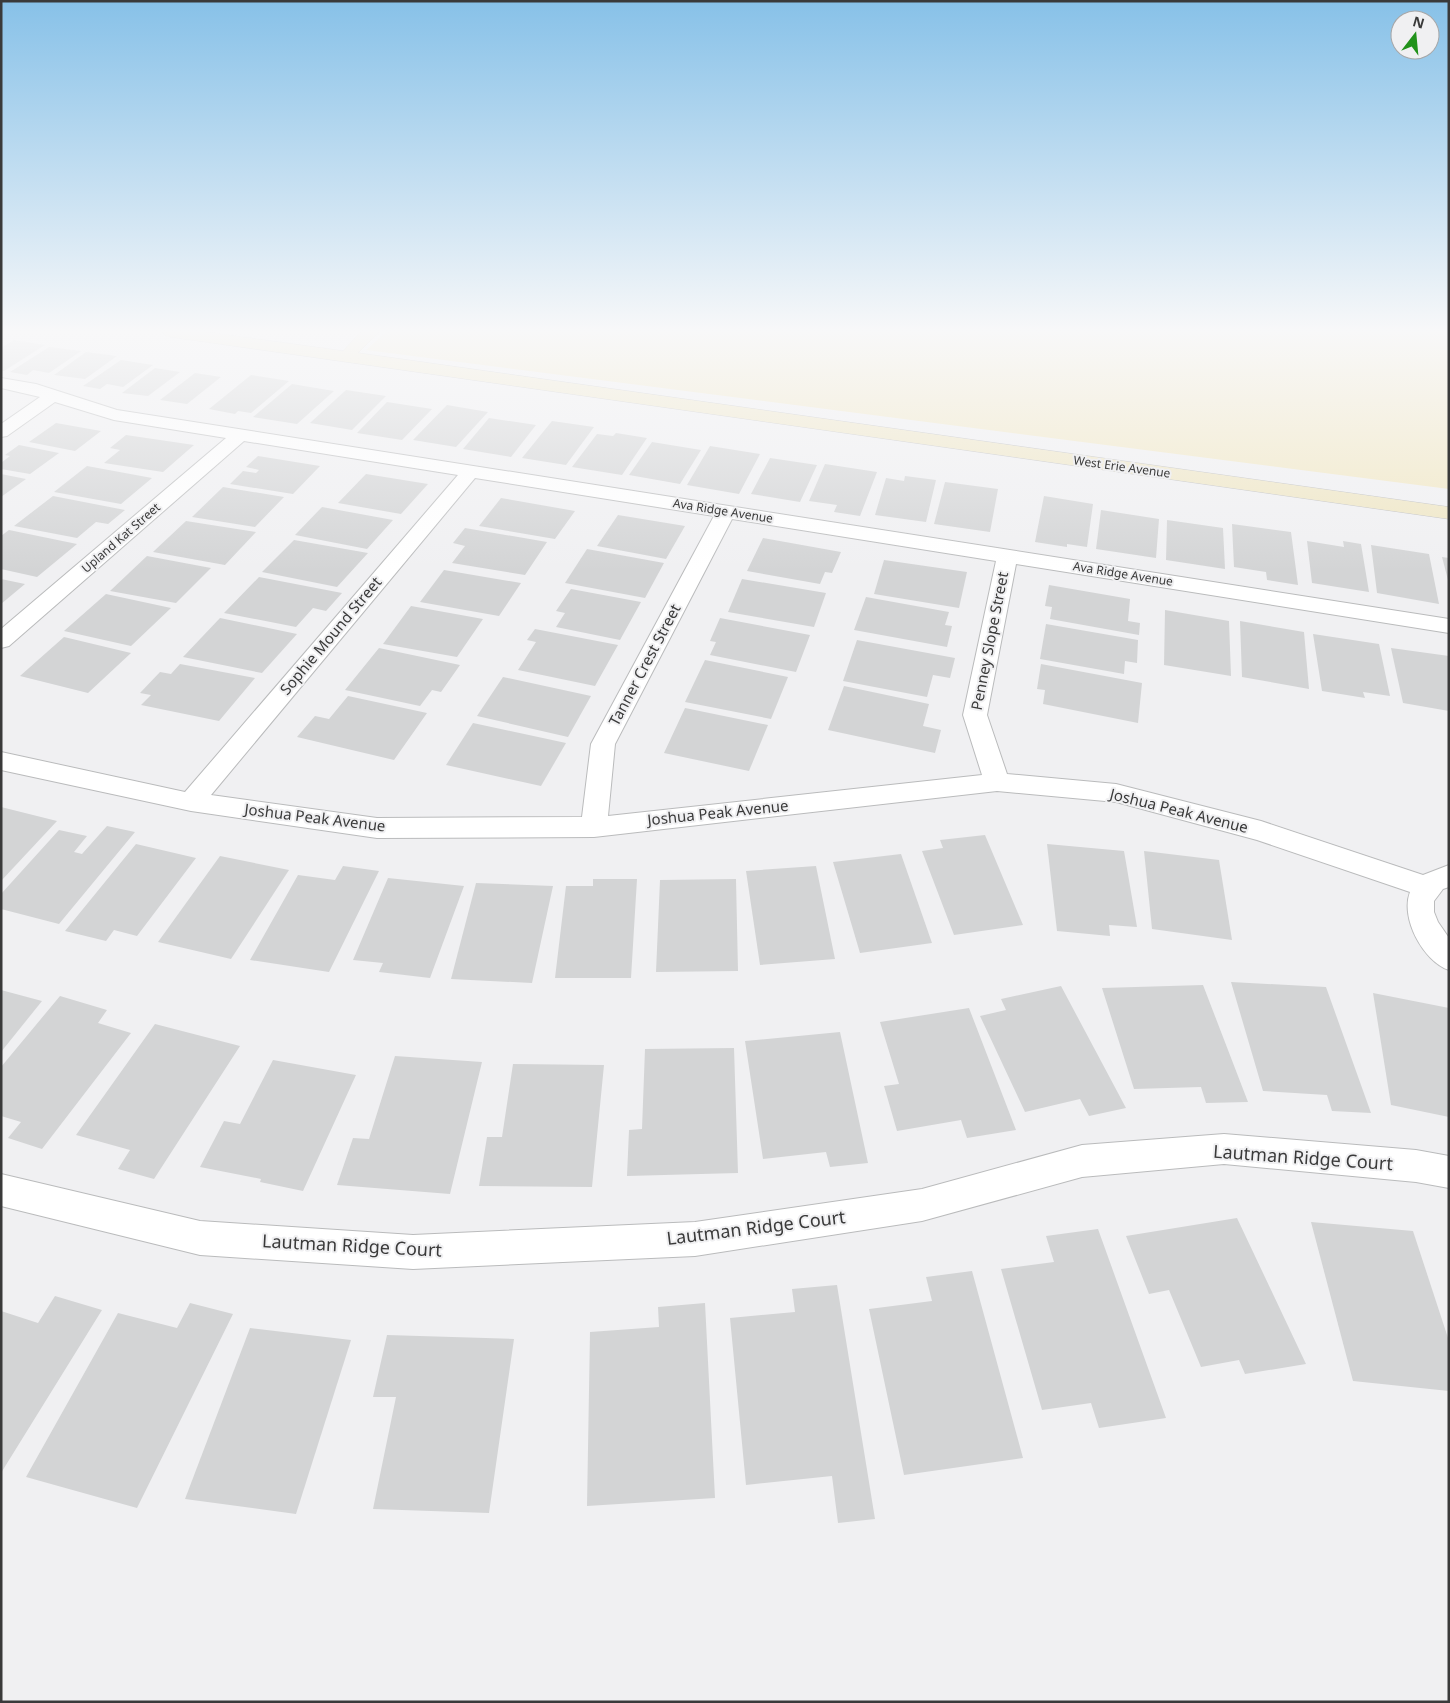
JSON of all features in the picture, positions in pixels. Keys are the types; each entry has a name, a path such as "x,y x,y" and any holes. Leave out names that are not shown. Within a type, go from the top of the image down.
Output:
{"street":[{"path":"1,432 30,411"},
{"name":"Ava Ridge Avenue","path":"103,411 114,415 1449,626"},
{"name":"West Erie Avenue","path":"732,411 1449,513"},
{"name":"Upland Kat Street","path":"1,641 241,434"},
{"name":"Sophie Mound Street","path":"191,802 471,471"},
{"name":"Tanner Crest Street","path":"594,827 603,744 726,511"},
{"name":"Penney Slope Street","path":"997,782 975,715 1007,556"},
{"name":"Joshua Peak Avenue","path":"1,761 191,802 377,828 594,827 997,782 1116,793 1261,831 1438,881"},
{"path":"1438,881 1420,899 1420,913 1425,929 1436,946 1449,958"},
{"name":"Lautman Ridge Court","path":"1,1190 200,1238 413,1252 695,1239 922,1205 1082,1161 1224,1149 1416,1166 1449,1172"}],"sand":[{"path":"845,411 1449,411 1449,489"}],"building":[{"path":"222,411 238,411 235,414"},
{"path":"260,411 311,411 297,424 253,417"},
{"path":"323,411 371,411 352,430 310,423"},
{"path":"378,411 430,411 402,440 357,433"},
{"path":"441,411 488,412 456,447 413,440"},
{"path":"489,418 536,425 511,457 463,449"},
{"path":"552,421 594,427 566,465 522,458"},
{"path":"56,423 101,431 75,451 29,442"},
{"path":"616,433 647,438 622,475 572,467 597,434 613,436"},
{"path":"126,435 194,445 163,472 104,463 120,450 110,448"},
{"path":"652,442 701,450 680,484 629,475"},
{"path":"19,445 59,453 30,474 1,469 1,463 10,456 5,455"},
{"path":"710,446 760,454 739,494 687,485"},
{"path":"258,456 320,466 293,494 230,484 243,471 256,473 259,470 246,467"},
{"path":"770,458 817,465 800,502 751,494"},
{"path":"825,464 877,472 860,516 834,512 837,505 809,501"},
{"path":"87,466 152,478 121,504 54,492"},
{"path":"1,474 26,479 1,497"},
{"path":"366,474 428,484 401,514 338,503"},
{"path":"905,476 936,480 926,522 875,515 886,478 904,481"},
{"path":"945,482 998,489 990,532 934,524"},
{"path":"223,487 284,497 255,527 192,517"},
{"path":"53,496 125,510 108,524 96,522 77,538 14,526"},
{"path":"1044,496 1093,504 1087,547 1067,544 1067,547 1035,542"},
{"path":"501,498 575,511 555,539 479,526"},
{"path":"322,507 393,520 367,549 295,535"},
{"path":"1101,510 1159,519 1156,558 1096,549"},
{"path":"618,515 685,526 666,559 597,546"},
{"path":"1167,520 1223,528 1225,569 1166,560"},
{"path":"186,521 256,532 225,565 153,552"},
{"path":"1232,524 1291,532 1298,585 1267,580 1266,572 1234,567"},
{"path":"465,528 547,542 525,575 452,563 465,546 453,543"},
{"path":"9,530 77,544 37,577 1,569 1,536"},
{"path":"763,538 841,552 832,573 825,572 820,584 747,571"},
{"path":"294,540 368,553 337,587 262,572"},
{"path":"1307,541 1344,547 1343,541 1361,544 1369,592 1312,583"},
{"path":"1371,545 1429,554 1439,604 1377,593"},
{"path":"587,549 664,563 645,598 565,583"},
{"path":"147,556 211,568 176,603 110,591"},
{"path":"1442,557 1449,558 1449,580 1448,580"},
{"path":"884,560 967,572 959,608 874,594"},
{"path":"444,570 521,583 499,616 420,602"},
{"path":"259,577 342,593 326,611 313,608 296,627 224,613"},
{"path":"1,579 25,584 1,604"},
{"path":"742,579 826,593 814,627 728,612"},
{"path":"1049,585 1130,599 1128,621 1140,623 1139,635 1050,619 1052,607 1045,606"},
{"path":"571,589 641,602 620,640 556,627 565,613 556,611"},
{"path":"106,594 171,608 131,646 64,631"},
{"path":"866,597 949,612 945,625 952,626 947,647 854,630"},
{"path":"411,606 483,619 457,657 383,644"},
{"path":"1165,610 1229,621 1231,676 1164,665"},
{"path":"220,618 297,634 262,673 183,657"},
{"path":"720,618 810,635 796,672 710,655 716,642 710,641"},
{"path":"1240,621 1304,632 1309,689 1242,677"},
{"path":"1046,624 1138,640 1137,663 1125,661 1124,674 1040,659"},
{"path":"535,629 618,645 595,686 518,670 536,642 527,640"},
{"path":"1313,634 1379,644 1390,696 1363,692 1365,698 1322,691"},
{"path":"64,637 131,653 88,693 20,676"},
{"path":"857,640 955,658 950,678 933,675 927,697 843,681"},
{"path":"379,648 460,665 441,692 432,690 420,706 345,690"},
{"path":"1391,648 1449,656 1449,711 1403,703"},
{"path":"705,660 788,677 771,719 685,702"},
{"path":"180,664 255,678 219,721 141,705 151,695 140,693 160,672 171,674"},
{"path":"1041,664 1142,683 1138,723 1043,704 1045,690 1037,689"},
{"path":"503,677 591,696 568,737 477,716"},
{"path":"844,686 929,704 923,726 941,730 935,753 828,730"},
{"path":"348,696 427,713 394,760 297,737 315,716 329,719"},
{"path":"685,708 768,725 749,771 664,753"},
{"path":"473,723 566,743 541,786 446,765"},
{"path":"1,807 57,821 1,881"},
{"path":"107,826 135,832 59,924 1,909 1,894 59,830 87,836 74,852 82,854"},
{"path":"985,835 1023,925 954,935 922,851 943,848 940,840"},
{"path":"136,844 196,858 137,936 114,930 106,941 65,931"},
{"path":"1047,844 1124,851 1137,927 1109,925 1110,936 1057,931"},
{"path":"1144,851 1219,860 1232,940 1152,929"},
{"path":"901,854 932,943 860,953 833,862"},
{"path":"220,856 289,870 231,959 158,942"},
{"path":"343,866 379,871 329,972 250,960 298,875 335,880"},
{"path":"816,866 835,959 760,965 746,871"},
{"path":"388,878 464,886 430,978 379,972 383,963 353,960"},
{"path":"593,879 637,879 631,978 555,978 566,886 593,886"},
{"path":"736,879 738,971 656,972 660,880"},
{"path":"476,883 553,886 532,983 451,979"},
{"path":"1231,982 1326,987 1371,1113 1332,1111 1327,1095 1263,1091"},
{"path":"1203,985 1248,1102 1206,1103 1201,1087 1134,1089 1102,988"},
{"path":"1061,986 1126,1108 1089,1116 1080,1099 1025,1112 980,1016 1006,1010 1001,999"},
{"path":"1,990 42,1001 1,1052"},
{"path":"1373,993 1449,1008 1449,1117 1391,1105"},
{"path":"60,996 107,1010 98,1023 131,1033 42,1149 8,1138 21,1122 1,1116 1,1067"},
{"path":"969,1008 1016,1130 967,1138 961,1120 897,1131 884,1086 899,1084 880,1022"},
{"path":"155,1024 240,1046 154,1179 118,1169 130,1150 76,1135"},
{"path":"840,1032 868,1163 830,1167 826,1152 763,1159 745,1041"},
{"path":"734,1048 738,1173 627,1176 629,1130 642,1129 645,1049"},
{"path":"395,1056 482,1062 450,1194 337,1185 353,1138 369,1139"},
{"path":"273,1060 356,1075 303,1191 260,1182 261,1179 200,1167 224,1121 240,1124"},
{"path":"513,1064 604,1065 592,1187 479,1186 487,1137 502,1137"},
{"path":"1237,1218 1306,1364 1245,1374 1239,1360 1201,1367 1169,1290 1149,1294 1126,1236"},
{"path":"1311,1222 1413,1231 1449,1341 1449,1391 1353,1381"},
{"path":"1098,1229 1166,1418 1099,1428 1091,1403 1042,1410 1001,1269 1054,1262 1046,1236"},
{"path":"972,1271 1023,1458 904,1475 869,1309 932,1301 926,1277"},
{"path":"837,1285 875,1519 838,1523 832,1476 746,1485 730,1318 795,1312 792,1289"},
{"path":"55,1296 102,1310 1,1473 1,1311 38,1323"},
{"path":"190,1303 233,1314 137,1508 26,1477 118,1313 177,1328"},
{"path":"705,1303 715,1498 587,1506 590,1332 659,1327 658,1307"},
{"path":"250,1328 351,1340 296,1514 185,1499"},
{"path":"387,1335 514,1339 489,1513 373,1509 396,1397 373,1397"}]}
